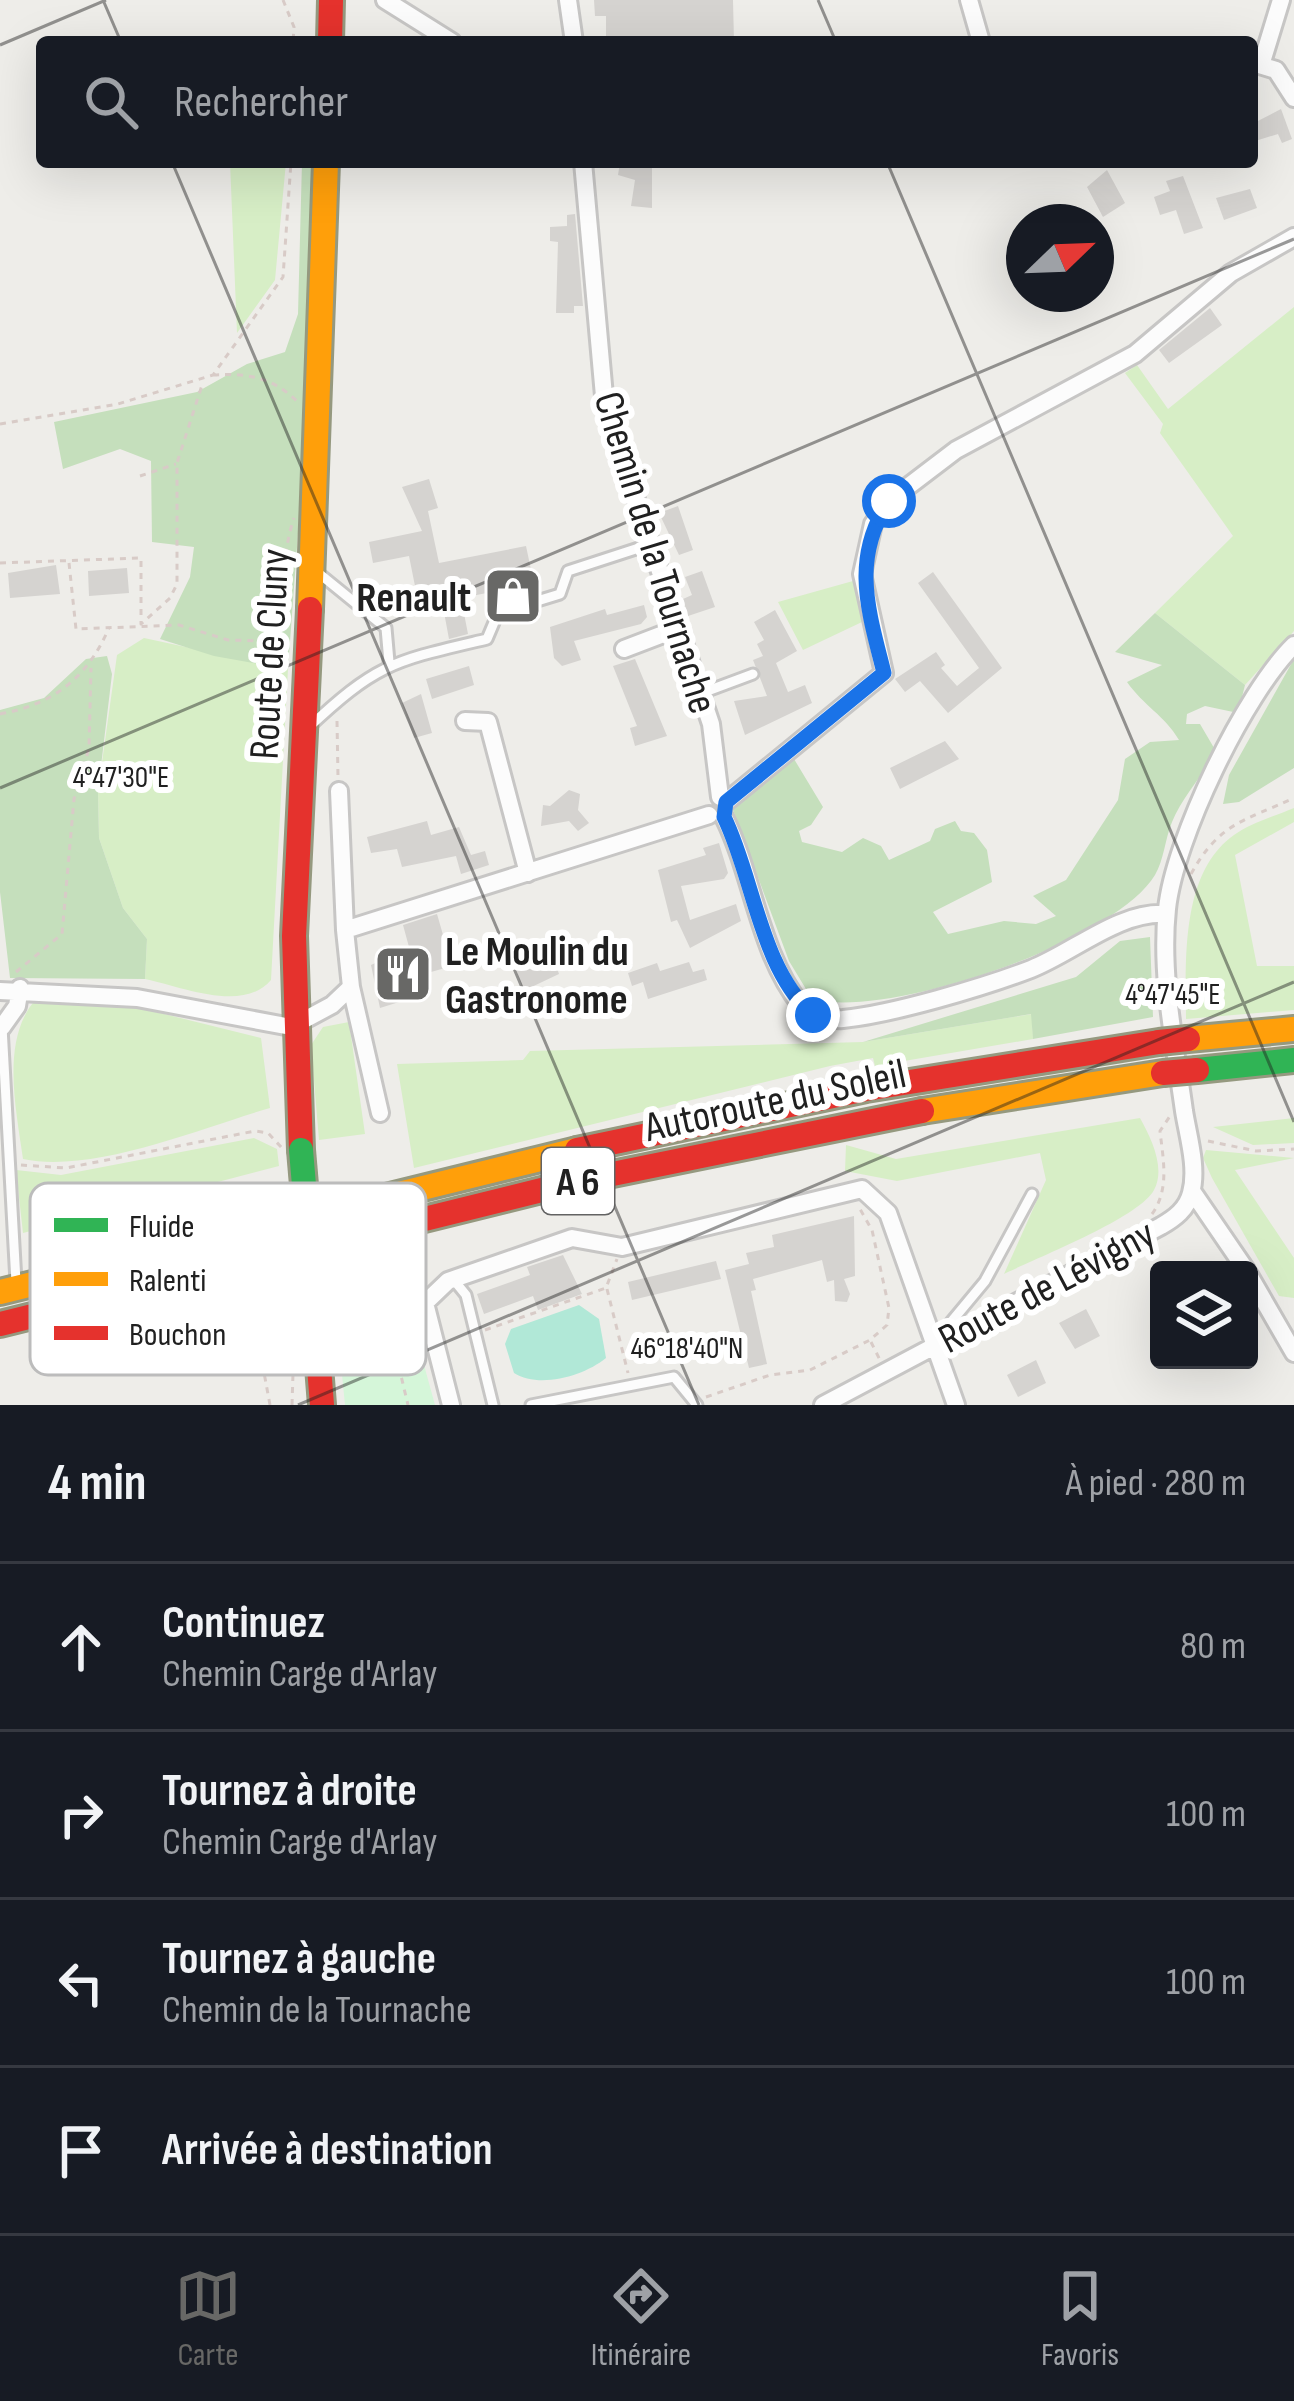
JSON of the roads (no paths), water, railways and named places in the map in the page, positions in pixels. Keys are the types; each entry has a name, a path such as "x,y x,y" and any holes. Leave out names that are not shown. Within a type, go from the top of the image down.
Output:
{"main road":[{"path":"330,36 331,0"},
{"name":"Route de Cluny","path":"297,1183 292,1150 291,894 312,567 326,168"},
{"name":"Autoroute du Soleil","path":"426,1185 736,1114 995,1065 1294,1029"},
{"name":"Autoroute du Soleil","path":"426,1217 841,1124 1163,1073 1294,1060"},
{"name":"Autoroute du Soleil","path":"0,1324 30,1316"},
{"name":"Route de Cluny","path":"320,1375 322,1405"}],"street":[{"path":"385,0 442,36"},
{"path":"568,0 573,36"},
{"path":"969,0 979,36"},
{"path":"1258,59 1281,0"},
{"path":"1258,62 1276,70 1294,98"},
{"name":"Chemin de la Tournache","path":"584,168 605,407 701,694 719,767 720,808 771,946 800,1004 813,1015 841,1019 988,982 1073,950 1136,916 1167,909"},
{"path":"345,930 720,808 884,673 862,574 873,524 889,501 956,450 1135,354 1231,273 1294,237"},
{"path":"624,649 679,628"},
{"name":"Route de Lévigny","path":"833,1402 1161,1226 1176,1217 1192,1191 1170,1018 1167,909 1179,847 1269,676 1294,645"},
{"path":"465,721 488,722 528,873"},
{"path":"339,791 351,987 380,1114"},
{"path":"0,987 137,998 291,1027 332,1005 351,987"},
{"path":"2,1027 17,1006 20,988"},
{"path":"426,1302 453,1279 572,1238 622,1246 862,1189 888,1213 956,1405"},
{"path":"1192,1191 1239,1261"},
{"path":"1258,1292 1294,1353"},
{"path":"426,1307 451,1405"}],"lane":[{"path":"303,733 389,662 487,639 499,613 560,594 568,571 651,544"},
{"path":"312,567 386,628 389,662"},
{"path":"701,694 753,674"},
{"path":"2,1027 9,1159 8,1290"},
{"path":"932,1345 985,1281 1032,1194"},
{"path":"453,1279 466,1294 494,1405"},
{"path":"531,1405 674,1377 694,1400"}],"place":[{"name":"Renault","path":"513,596"},
{"name":"Le Moulin du Gastronome","path":"403,974"}]}
